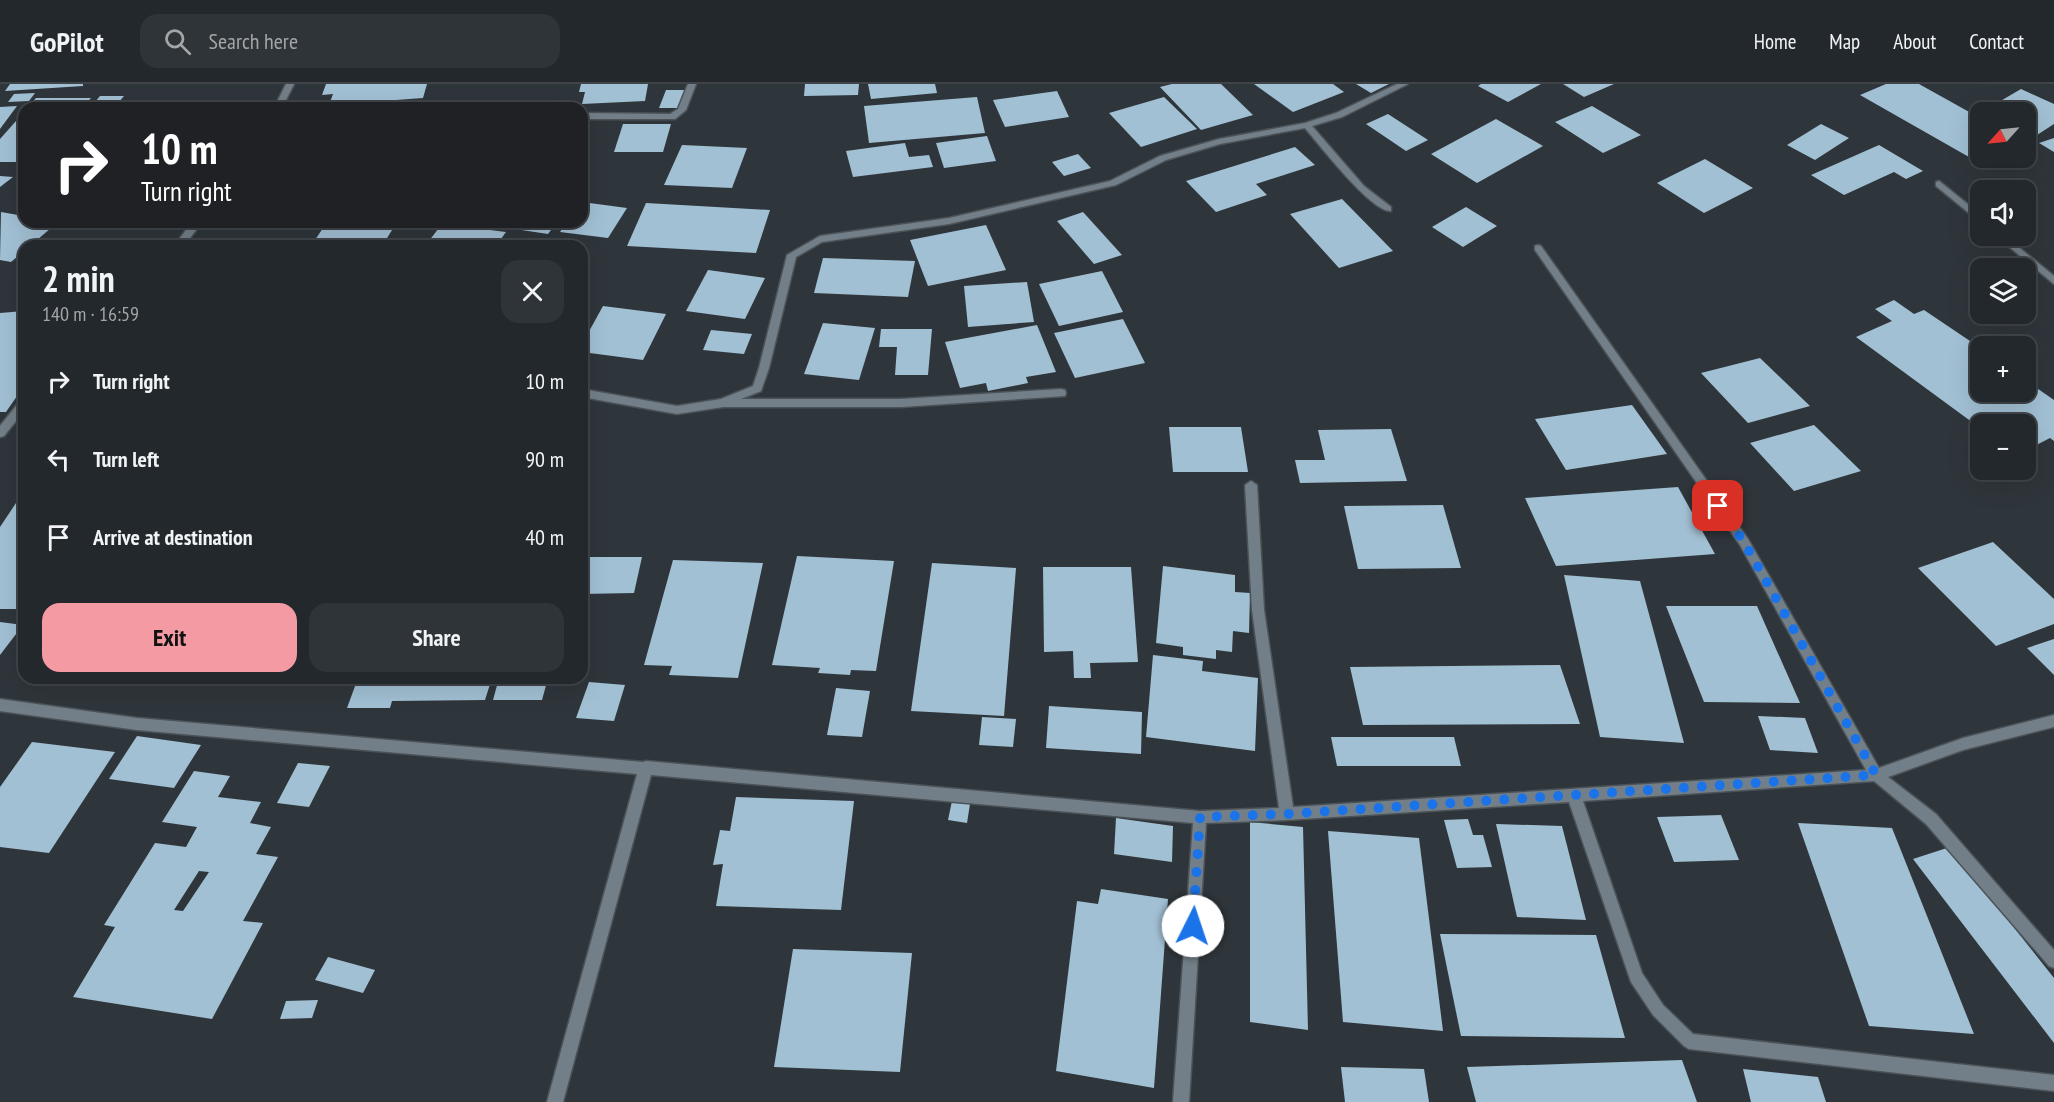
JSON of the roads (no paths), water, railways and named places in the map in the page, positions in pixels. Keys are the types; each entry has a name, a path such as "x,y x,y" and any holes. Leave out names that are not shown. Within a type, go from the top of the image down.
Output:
{"street":[{"path":"281,102 290,84"},
{"path":"588,116 672,117 682,110 692,84"},
{"path":"723,403 757,388 792,255 820,239 949,221 1113,183 1163,158 1219,142 1308,125 1340,115 1404,84"},
{"path":"1308,125 1361,188 1388,209"},
{"path":"1939,184 1970,210"},
{"path":"2012,246 2054,281"},
{"path":"1538,248 1744,542 1876,775 1931,819 2054,961"},
{"path":"588,394 677,410 723,403 901,403 1061,393"},
{"path":"0,433 18,411"},
{"path":"1251,485 1258,610 1287,814"},
{"path":"0,705 137,724 1200,817 1287,814 1876,775 1963,744 2054,721"},
{"path":"555,1102 646,767"},
{"path":"1574,795 1636,977 1658,1010 1689,1041 2054,1083"},
{"path":"1181,1102 1200,817"}]}
